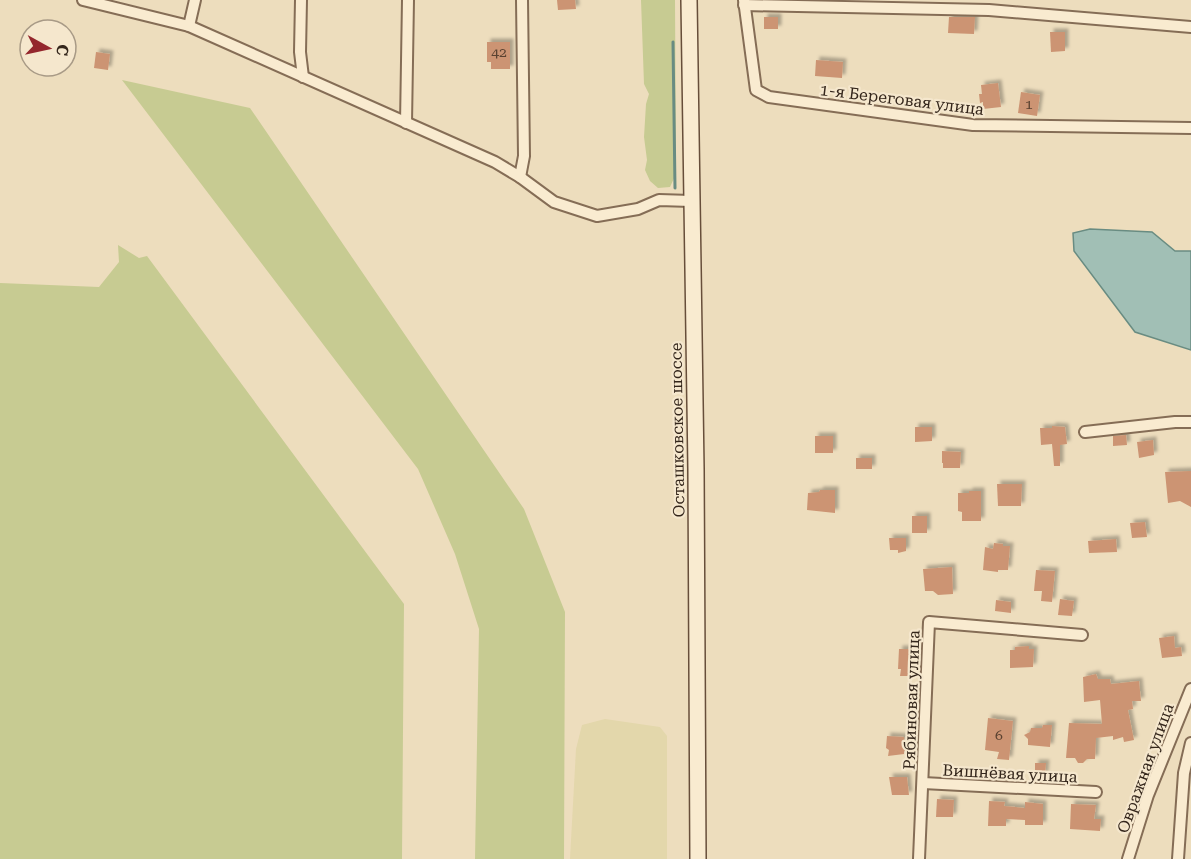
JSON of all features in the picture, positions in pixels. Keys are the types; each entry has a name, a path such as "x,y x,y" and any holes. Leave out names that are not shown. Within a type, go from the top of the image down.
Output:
{"main road":[{"name":"Осташковское шоссе","path":"689,0 696,480 698,859"}],"street":[{"path":"83,0 189,26 495,162 554,202 597,216 638,209 659,200 691,201"},
{"path":"189,26 195,0"},
{"path":"301,0 300,52 303,77"},
{"path":"406,123 408,0"},
{"path":"520,177 524,156 522,0"},
{"path":"744,3 989,10 1191,27"},
{"name":"1-я Береговая улица","path":"744,3 756,90 769,97 973,125 1191,128"},
{"path":"1085,432 1191,422"},
{"name":"Рябиновая улица","path":"919,859 929,622 1082,635"},
{"name":"Овражная улица","path":"1128,859 1148,795 1191,689"},
{"path":"1178,859 1184,773 1191,743"},
{"name":"Вишнёвая улица","path":"923,783 1096,792"}],"shaded area":[{"path":"605,719 660,727 667,736 667,859 570,859 576,749 582,725"}],"green space":[{"path":"641,0 675,0 676,174 670,187 658,188 650,181 645,170 647,160 644,137 646,104 649,94 644,84"},
{"path":"122,80 250,108 524,509 565,612 564,859 475,859 479,629 455,554 418,469"},
{"path":"118,245 139,258 147,256 404,604 402,859 0,859 0,283 99,287 119,262"}],"water":[{"path":"1090,229 1152,232 1175,251 1191,251 1191,350 1135,332 1074,251 1073,233"}],"building":[{"path":"557,0 575,0 576,9 558,10"},
{"path":"764,17 778,17 778,29 764,29"},
{"path":"949,17 975,17 974,34 948,33"},
{"path":"1050,32 1065,32 1065,51 1051,52"},
{"path":"487,42 510,42 510,69 491,69 491,62 487,62"},
{"path":"96,52 110,54 108,70 94,68"},
{"path":"816,60 843,62 842,78 815,76"},
{"path":"998,83 1001,107 983,109 983,102 980,103 979,94 982,94 981,85"},
{"path":"1021,92 1040,95 1037,116 1018,113"},
{"path":"1052,426 1065,427 1067,444 1060,445 1060,466 1054,466 1052,444 1041,445 1040,428 1052,428"},
{"path":"915,427 932,427 932,441 915,442"},
{"path":"1126,435 1127,445 1113,446 1113,436"},
{"path":"815,436 833,436 833,453 815,453"},
{"path":"1153,440 1154,455 1139,458 1137,442"},
{"path":"942,451 961,452 960,468 943,468"},
{"path":"856,458 872,458 872,469 856,469"},
{"path":"1191,471 1191,507 1180,501 1168,503 1165,472"},
{"path":"997,484 1022,484 1021,506 998,506"},
{"path":"835,490 835,513 807,510 808,493"},
{"path":"969,491 981,491 981,521 962,521 962,512 958,511 958,493 969,493"},
{"path":"912,516 927,516 927,533 912,533"},
{"path":"1145,522 1147,537 1132,538 1130,523"},
{"path":"889,538 906,538 906,551 898,553 898,550 890,550"},
{"path":"1116,539 1117,552 1089,553 1088,541"},
{"path":"994,543 1010,546 1008,570 998,570 998,572 983,570 985,547 993,549"},
{"path":"952,567 953,594 938,595 933,591 925,591 923,569"},
{"path":"1036,570 1055,571 1052,602 1041,601 1042,591 1034,591"},
{"path":"1060,599 1074,601 1072,616 1058,615"},
{"path":"996,600 1011,602 1011,613 995,611"},
{"path":"1174,636 1175,648 1181,647 1182,656 1162,658 1159,638"},
{"path":"1029,646 1029,649 1034,649 1033,667 1010,668 1010,650 1015,650 1015,647"},
{"path":"899,649 917,649 917,670 912,670 912,676 900,676"},
{"path":"1096,674 1098,679 1110,679 1111,684 1139,681 1141,701 1132,701 1133,709 1128,710 1134,740 1124,742 1123,737 1113,740 1113,736 1096,738 1095,759 1087,759 1083,763 1078,763 1075,758 1066,758 1069,723 1102,724 1100,700 1084,702 1083,677"},
{"path":"988,718 1013,721 1009,760 997,759 999,752 985,750"},
{"path":"1043,725 1052,725 1050,747 1028,745 1028,739 1024,735 1030,732 1031,728 1042,728"},
{"path":"887,736 904,737 904,754 888,756"},
{"path":"1035,763 1046,763 1045,775 1035,775"},
{"path":"889,777 907,777 909,795 892,795"},
{"path":"937,799 954,800 953,817 936,817"},
{"path":"989,801 1005,802 1004,806 1025,808 1025,802 1043,804 1043,825 1025,825 1025,820 1006,819 1006,826 988,826"},
{"path":"1071,804 1096,805 1094,819 1101,819 1100,831 1070,829"}],"waterway":[{"path":"673,42 675,188"}]}
